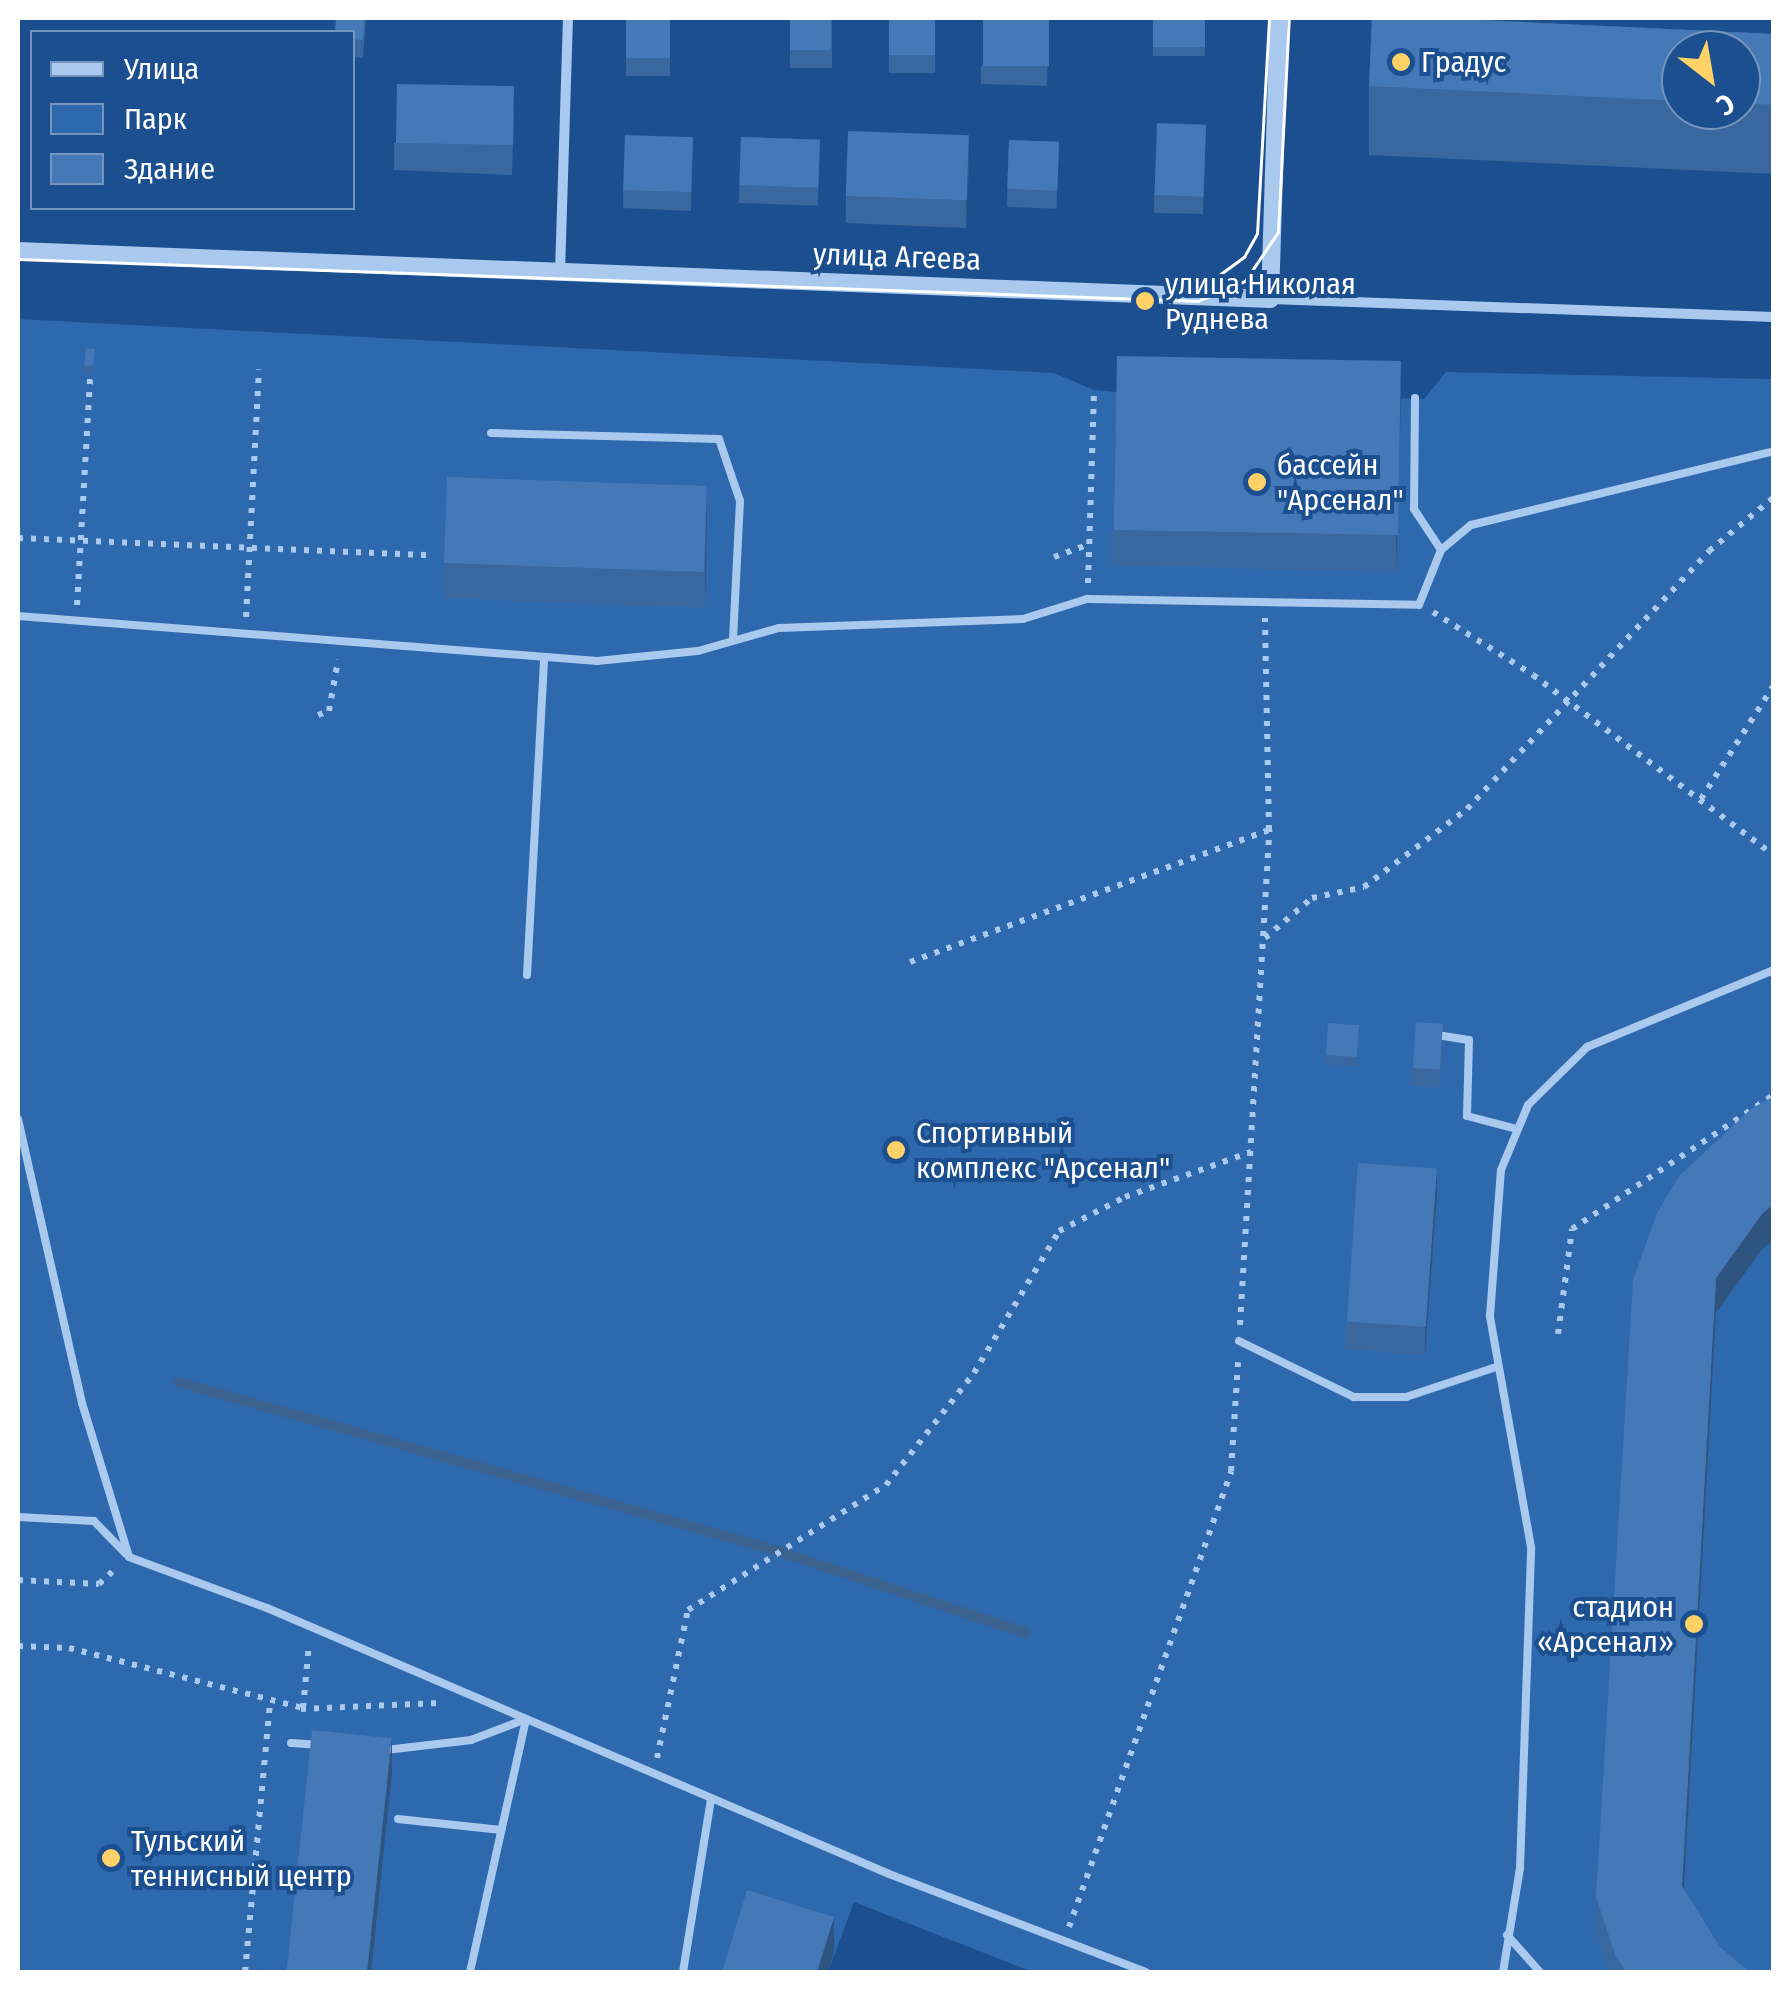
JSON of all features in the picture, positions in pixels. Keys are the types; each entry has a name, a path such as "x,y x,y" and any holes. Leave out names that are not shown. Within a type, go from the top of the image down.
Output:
{"street":[{"path":"560,272 568,18"},
{"path":"1270,299 1278,18"},
{"name":"улица Агеева","path":"18,251 1774,317"}],"lane":[{"path":"1414,398 1414,509 1440,550"},
{"path":"491,433 719,439 740,502 733,640"},
{"path":"18,616 597,661 698,651 779,628 1023,618 1087,599 1418,606 1440,550 1471,525 1774,451"},
{"path":"527,974 544,657"},
{"path":"1503,1972 1506,1934 1520,1868 1531,1548 1496,1368 1490,1257 1502,1170 1528,1105 1587,1047 1774,970"},
{"path":"1432,1035 1469,1040 1467,1116 1517,1129"},
{"path":"18,1119 82,1402 129,1557"},
{"path":"1239,1341 1354,1396 1406,1397 1496,1368"},
{"path":"18,1516 94,1521 129,1557 711,1798 1146,1972"},
{"path":"364,1748 400,1751 471,1740 526,1719"},
{"path":"470,1972 526,1719"},
{"path":"292,1743 328,1746"},
{"path":"683,1972 711,1798"},
{"path":"398,1819 502,1830"},
{"path":"1506,1934 1540,1972"}],"path":[{"path":"245,636 259,369"},
{"path":"76,621 90,377"},
{"path":"1087,599 1094,390"},
{"path":"1264,939 1312,898 1364,886 1467,810 1572,704 1709,551 1774,497"},
{"path":"18,538 431,555"},
{"path":"1054,556 1089,544"},
{"path":"1064,1942 1231,1470 1264,939 1268,830 1265,604"},
{"path":"1418,606 1450,618 1774,855"},
{"path":"318,715 329,710 340,644"},
{"path":"1701,799 1774,685"},
{"path":"910,962 1268,830"},
{"path":"1558,1334 1572,1229 1774,1095"},
{"path":"654,1774 688,1610 886,1485 974,1373 1059,1230 1125,1197 1252,1152"},
{"path":"18,1580 99,1584 129,1557"},
{"path":"18,1646 68,1648 299,1709 484,1701"},
{"path":"299,1709 306,1666"},
{"path":"245,1972 270,1700"}],"green space":[{"name":"Спортивный комплекс \"Арсенал\"","path":"18,319 1054,373 1094,390 1117,392 1424,399 1446,372 1773,379 1773,1972 1033,1972 854,1902 828,1972 18,1972"}],"building":[{"path":"336,18 364,18 363,40 355,39 355,30 335,30"},
{"path":"626,18 670,18 670,58 626,58"},
{"path":"790,18 831,18 831,50 790,50"},
{"path":"889,18 935,18 935,55 889,55"},
{"path":"983,18 1049,18 1049,66 983,66"},
{"path":"1153,18 1205,18 1205,47 1153,47"},
{"path":"1372,18 1690,30 1661,30 1661,100 1369,86"},
{"path":"1761,33 1774,34 1774,105 1761,104"},
{"path":"397,84 514,86 513,145 396,143"},
{"path":"1157,123 1206,125 1203,197 1154,195"},
{"path":"848,131 969,135 967,200 846,196"},
{"path":"625,135 693,137 691,192 623,190"},
{"path":"741,137 820,140 818,188 739,185"},
{"path":"1009,140 1059,142 1057,191 1007,189"},
{"path":"86,348 95,349 93,366 84,365"},
{"name":"бассейн \"Арсенал\"","path":"1117,356 1401,361 1398,535 1114,530"},
{"path":"447,477 707,486 704,572 444,563"},
{"path":"1416,1022 1443,1024 1440,1070 1413,1068"},
{"path":"1328,1023 1359,1025 1357,1057 1326,1055"},
{"path":"1774,1096 1774,1204 1762,1214 1716,1278 1682,1886 1720,1947 1750,1972 1626,1972 1616,1957 1596,1897 1633,1280 1657,1213 1679,1176 1751,1109"},
{"path":"1358,1163 1437,1169 1426,1327 1347,1322"},
{"path":"312,1730 392,1738 367,1972 287,1972"},
{"path":"747,1890 834,1917 817,1972 722,1972"}],"waterway":[{"path":"178,1382 778,1551 1026,1633"}],"tram line":[{"path":"1167,288 1211,281 1244,257 1257,234 1269,18"},
{"path":"18,259 1198,301 1245,281 1278,232 1289,18"}],"place":[{"name":"Градус","path":"1401,62"},
{"name":"улица Николая Руднева","path":"1145,301"},
{"name":"бассейн \"Арсенал\"","path":"1257,482"},
{"name":"Спортивный комплекс \"Арсенал\"","path":"896,1150"},
{"name":"стадион «Арсенал»","path":"1694,1624"},
{"name":"Тульский теннисный центр","path":"111,1858"}]}
